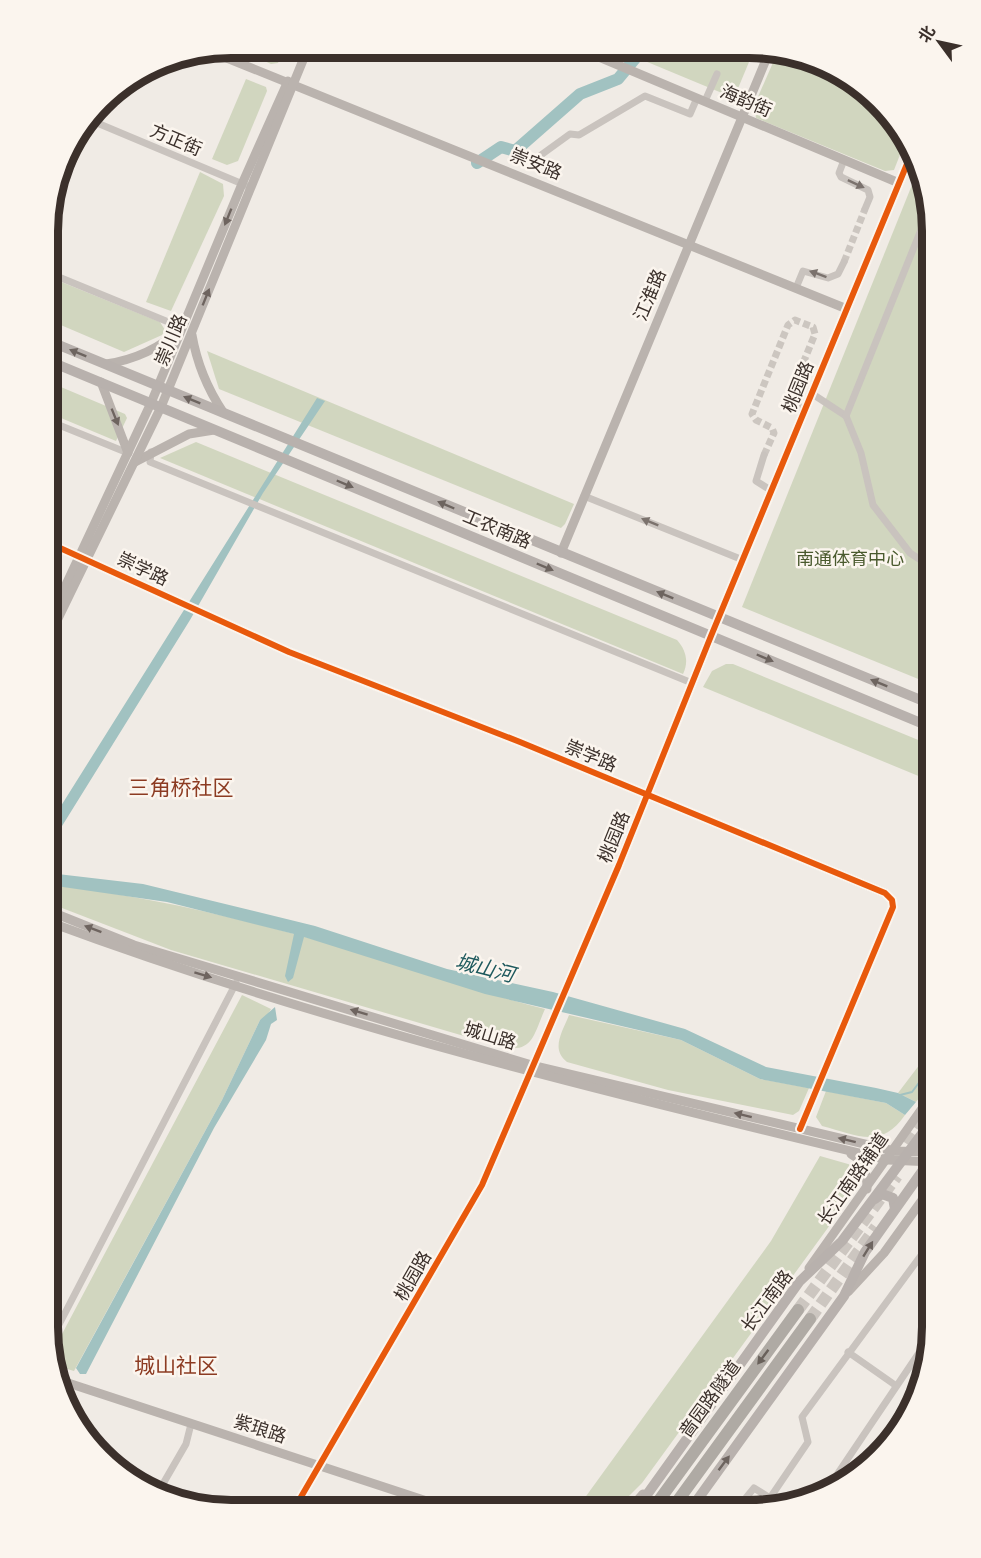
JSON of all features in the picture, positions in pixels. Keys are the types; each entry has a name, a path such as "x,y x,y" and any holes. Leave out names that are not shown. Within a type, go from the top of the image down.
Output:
{"highway":[{"name":"啬园路隧道","path":"657,1500 798,1310"},
{"name":"啬园路隧道","path":"678,1500 810,1318"},
{"path":"684,1500 739,1425 770,1373"}],"main road":[{"name":"工农南路","path":"58,345 922,700"},
{"name":"工农南路","path":"58,365 922,723"},
{"name":"长江南路","path":"643,1500 799,1282 842,1241 922,1134"},
{"path":"697,1500 844,1296 865,1252 922,1172"},
{"path":"871,1202 882,1194 889,1195 893,1198 895,1209"}],"street":[{"name":"崇安路","path":"228,58 847,309"},
{"name":"崇川路","path":"290,83 299,58"},
{"name":"崇川路","path":"58,604 133,463 163,388 183,328 303,58"},
{"name":"海韵街","path":"601,58 899,183"},
{"name":"江淮路","path":"561,553 766,59"},
{"path":"541,155 570,134 579,135 645,96 690,114 717,74"},
{"name":"方正街","path":"96,124 246,186"},
{"path":"844,160 839,173 841,177 868,190 870,197 865,209"},
{"name":"桃园路","path":"300,1500 482,1185 533,1070 908,162"},
{"name":"崇川路","path":"163,388 192,333 246,186"},
{"path":"846,416 922,228"},
{"path":"796,288 803,271 832,277 838,274 844,262"},
{"path":"58,276 183,328 169,341 126,361 106,364"},
{"path":"192,333 196,356 208,390 223,412"},
{"path":"799,373 790,400 805,409"},
{"path":"101,382 128,453"},
{"path":"811,393 846,416 861,453 873,504 910,553 922,561"},
{"name":"崇川路","path":"58,616 128,453 156,405"},
{"path":"58,425 128,453"},
{"path":"133,463 189,434 214,430"},
{"path":"151,452 150,462 692,683"},
{"path":"764,455 756,481 772,491"},
{"path":"584,496 743,560"},
{"name":"崇学路","path":"58,547 289,652 520,742 885,893 892,900 893,907 800,1129"},
{"name":"城山路","path":"58,915 134,945 237,980 533,1070 888,1160 906,1156 922,1157"},
{"name":"城山路","path":"58,925 132,953 237,980"},
{"path":"58,1326 237,980"},
{"name":"城山路","path":"533,1070 800,1129 894,1151 906,1156"},
{"name":"长江南路辅道","path":"799,1282 922,1109"},
{"path":"843,1149 858,1158 864,1165 867,1174 867,1189"},
{"path":"844,1296 884,1253 922,1200"},
{"path":"744,1500 754,1488 770,1498 808,1442 802,1417 922,1254"},
{"path":"836,1476 920,1350"},
{"path":"848,1352 896,1385"},
{"name":"紫琅路","path":"69,1384 424,1500"},
{"path":"162,1485 186,1444 190,1424"},
{"path":"638,1500 659,1477"}],"green space":[{"path":"258,58 280,58 278,63 271,64"},
{"path":"638,58 751,58 734,98"},
{"path":"774,60 794,64 816,72 855,94 887,126 902,150 894,170 885,171 756,118 754,106"},
{"path":"246,79 266,87 267,91 238,161 227,165 212,159"},
{"path":"200,172 223,184 224,196 171,311 146,302"},
{"name":"南通体育中心","path":"914,179 921,209 922,231 922,681 742,607"},
{"path":"58,281 160,322 165,330 162,335 124,352 58,324"},
{"path":"207,351 574,504 561,528 219,389"},
{"path":"58,386 125,414 127,418 116,441 58,417"},
{"path":"196,442 677,640 686,656 683,674 160,458"},
{"path":"726,664 733,664 922,741 922,777 703,687 712,671"},
{"path":"58,886 145,899 239,920 333,945 545,1009 530,1041 518,1048 510,1048 171,950 58,906"},
{"path":"242,995 271,1009 267,1016 260,1020 222,1100 74,1371 63,1368 59,1339"},
{"path":"569,1015 681,1040 760,1079 809,1088 799,1111 793,1115 668,1090 567,1062 559,1051 559,1040"},
{"path":"922,1061 922,1094 916,1102 898,1093"},
{"path":"826,1091 886,1103 905,1115 887,1133 877,1136 857,1136 822,1126 816,1117"},
{"path":"820,1156 855,1166 862,1173 862,1181 642,1483 625,1500 583,1500 771,1241"}],"water":[{"path":"317,398 325,401 263,493 190,620 58,833 58,811"},
{"path":"58,874 143,884 315,926 447,969 553,992 685,1029 766,1067 898,1093 916,1102 905,1115 886,1103 760,1079 681,1040 485,994 304,937 293,978 288,982 285,976 294,934 167,902 58,886"},
{"path":"275,1007 277,1020 271,1024 266,1040 214,1128 86,1374 80,1374 76,1368 222,1100 260,1020"}],"waterway":[{"path":"477,163 501,147 515,151 580,94 618,79 636,58"},
{"path":"900,1095 912,1092 922,1079"},
{"path":"876,1445 909,1394"}],"tunnel":[{"path":"844,262 865,209"},
{"path":"764,455 774,433 772,428 756,420 752,414 788,325 795,320 813,327 815,334 799,373"},
{"path":"897,1159 922,1122"},
{"path":"798,1310 897,1176"},
{"path":"810,1319 876,1227"}],"cycle path":[{"path":"299,1500 482,1185 619,865 711,636 908,162"},
{"path":"58,547 289,652 520,742 885,893 892,900 893,907 800,1129"}],"district":[{"name":"三角桥社区","path":"181,788"},
{"name":"城山社区","path":"176,1366"}],"water label":[{"name":"城山河","path":"485,968"}]}
